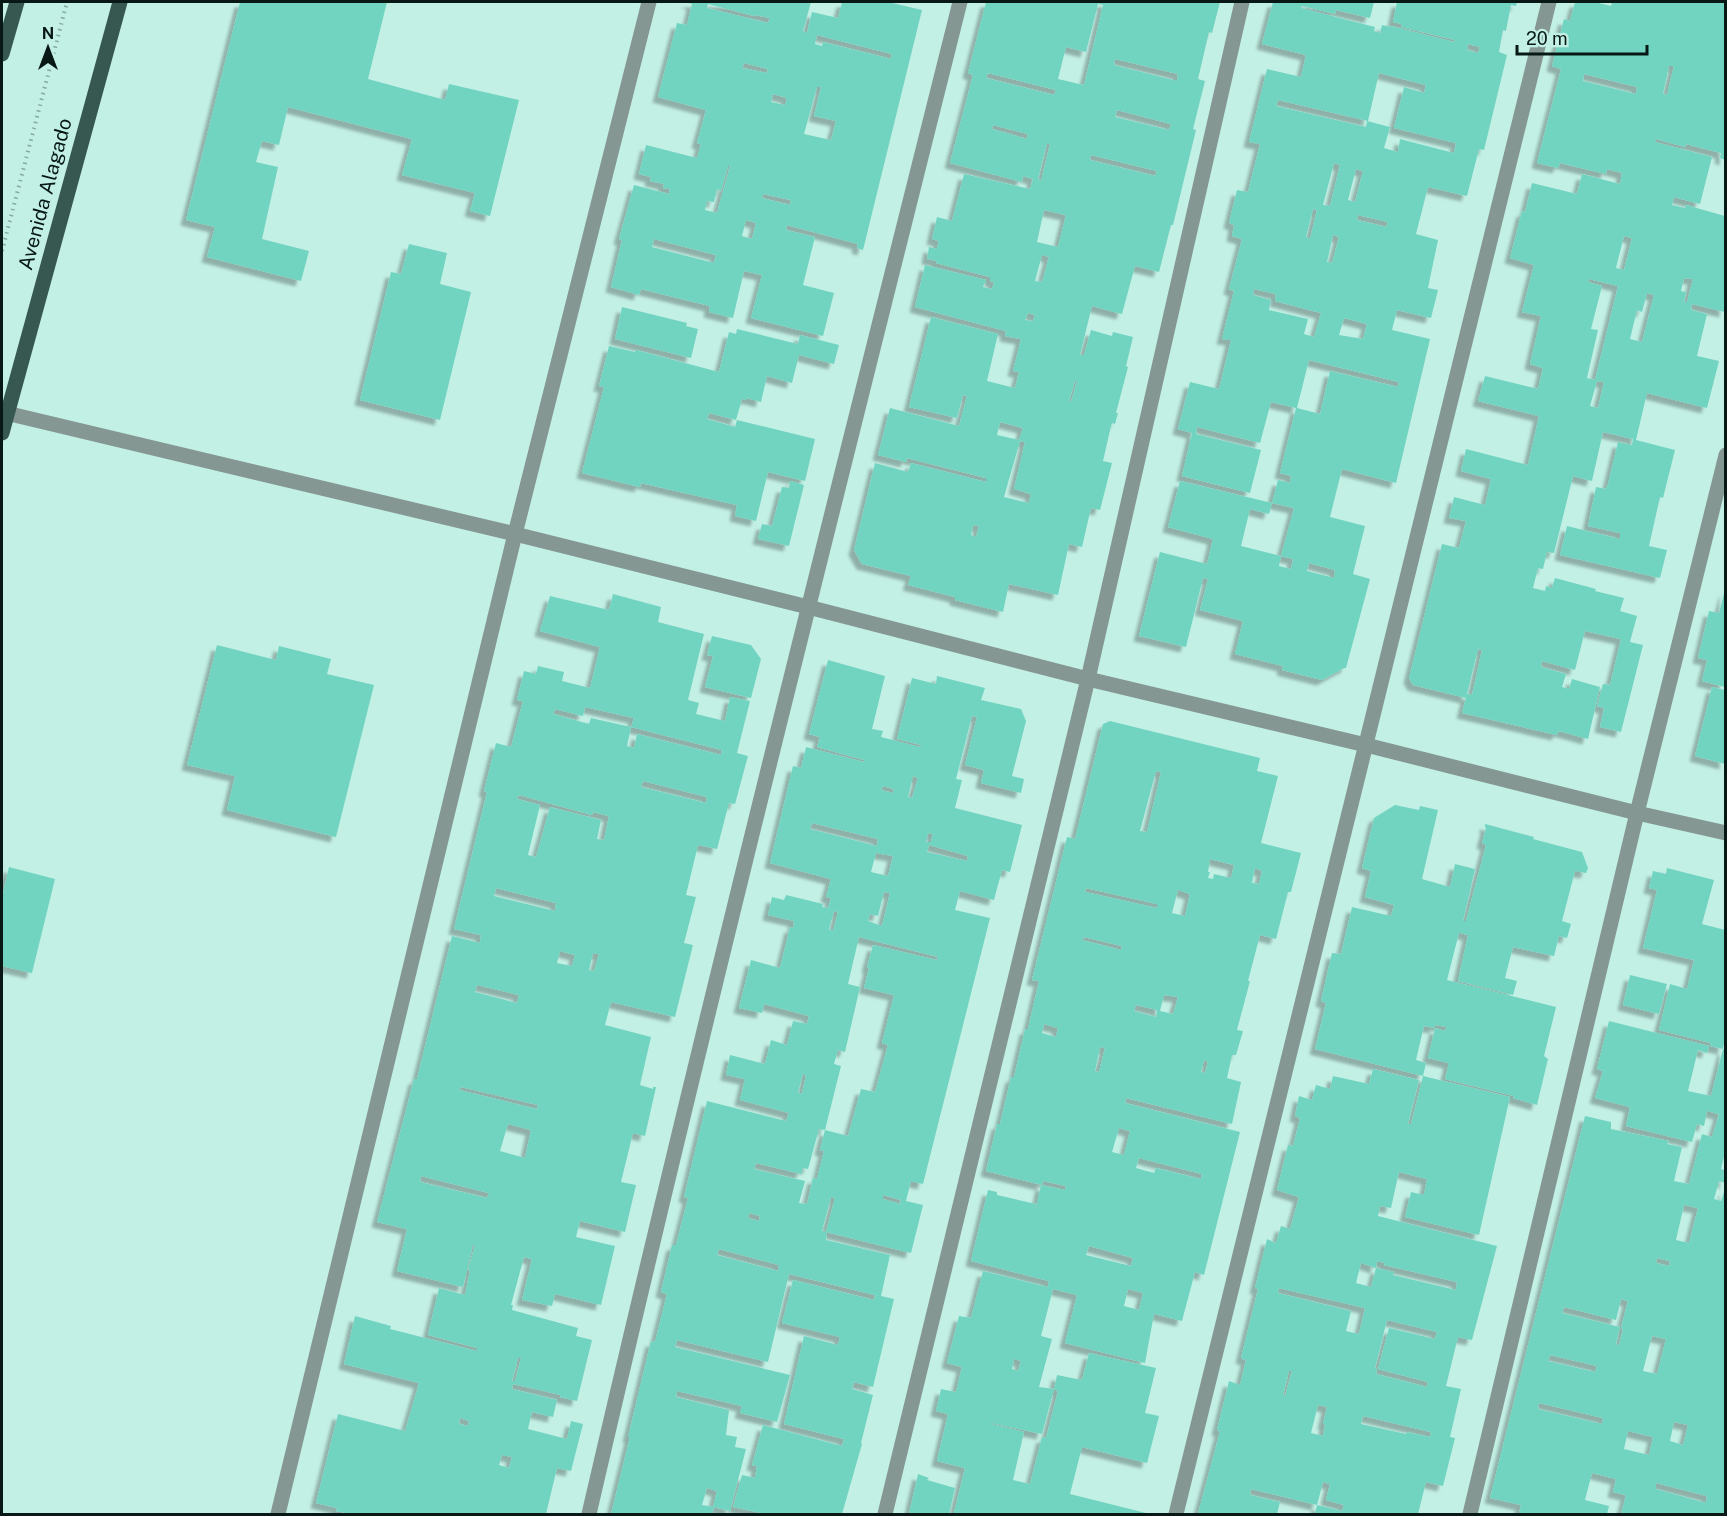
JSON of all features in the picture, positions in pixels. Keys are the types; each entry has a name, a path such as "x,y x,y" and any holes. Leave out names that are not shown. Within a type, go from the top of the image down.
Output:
{"main road":[{"path":"2,54 17,2"},
{"name":"Avenida Alagado","path":"2,433 120,2"}],"street":[{"path":"278,1515 515,534 650,2"},
{"path":"589,1515 808,607 960,2"},
{"path":"885,1515 1088,679 1242,2"},
{"path":"1176,1515 1549,2"},
{"path":"6,413 515,534 1088,679 1725,833"},
{"path":"1470,1515 1637,813 1725,455"}],"path":[{"path":"2,250 67,2"}],"building":[{"path":"240,2 387,2 368,79 445,100 449,84 519,100 490,216 470,211 475,193 402,175 412,139 288,107 279,145 262,141 256,162 278,167 262,239 309,251 301,281 207,257 215,227 186,220"},
{"path":"685,2 811,2 803,31 807,33 812,12 838,18 842,2 888,2 922,10 863,250 857,248 858,244 787,225 786,230 815,237 803,285 834,293 823,336 751,318 762,275 744,271 733,318 709,312 710,306 641,289 639,295 611,287 622,240 619,239 634,185 669,194 670,189 663,188 664,184 650,181 651,177 639,174 646,145 697,158 701,144 697,143 706,110 658,97 677,23 687,25 692,4","holes":["708,4 770,18 768,23 707,8","817,35 892,54 891,59 823,42 822,46 815,44","744,63 768,69 767,73 742,68","817,87 821,87 814,116 836,121 831,140 804,134","773,94 787,98 785,105 771,102","728,166 730,166 717,213 705,210 707,201 714,202 717,189 721,191","763,194 791,200 790,205 762,198","746,220 756,223 752,239 742,236","654,239 716,255 714,263 652,247"]},
{"path":"986,2 1220,2 1212,33 1209,32 1198,79 1205,81 1193,129 1196,130 1159,272 1135,266 1122,314 1092,306 1080,355 1084,355 1091,330 1112,336 1113,332 1133,337 1116,413 1118,413 1115,424 1112,423 1111,426 1103,461 1112,463 1100,510 1091,508 1082,547 1069,544 1058,595 1009,584 1003,612 908,585 911,576 862,564 854,550 875,463 908,472 911,463 986,482 986,478 907,458 906,462 878,455 890,408 959,426 967,396 963,395 957,418 909,407 931,317 998,334 987,381 1015,388 1019,372 1013,371 1021,339 1005,336 1006,331 915,307 925,265 986,280 983,287 992,289 994,282 990,281 990,277 927,259 929,247 937,249 939,241 932,239 937,217 952,221 964,174 1030,189 1033,179 1023,176 1022,182 950,163 973,75 968,73","holes":["1098,4 1103,5 1084,85 1058,79 1066,47 1086,52","1115,59 1178,74 1177,81 1114,65","988,73 1056,90 1054,95 986,78","1117,110 1171,124 1169,130 1115,117","993,125 1028,134 1027,139 992,129","1047,143 1050,144 1041,181 1038,179","1091,155 1157,171 1155,176 1090,160","1044,210 1066,215 1058,247 1037,242","1042,255 1049,257 1042,282 1035,281","1028,313 1035,315 1033,321 1025,320","1075,381 1077,381 1071,402 1069,401","1000,422 1023,428 1019,440 997,435","1020,441 1025,442 1014,489 1031,494 1029,503 1004,497","973,525 979,526 976,537 971,535"]},
{"path":"1273,2 1374,2 1370,18 1336,10 1335,14 1302,6 1301,8 1375,27 1374,31 1380,33 1382,25 1391,26 1454,42 1455,40 1401,27 1402,24 1393,22 1397,2 1517,2 1516,6 1511,5 1506,31 1503,30 1499,52 1507,55 1484,150 1479,149 1467,196 1428,187 1416,234 1438,240 1428,288 1438,290 1431,318 1397,310 1392,330 1430,339 1396,483 1342,469 1330,517 1365,526 1353,574 1370,579 1346,668 1322,680 1282,670 1283,666 1235,654 1243,621 1200,610 1208,579 1203,578 1186,647 1139,636 1160,552 1207,564 1213,539 1168,527 1180,481 1272,503 1278,480 1290,483 1291,476 1280,473 1296,408 1271,402 1260,443 1197,427 1196,434 1261,450 1250,493 1182,476 1192,433 1178,429 1190,382 1219,389 1231,340 1222,339 1234,291 1229,289 1242,239 1232,236 1234,225 1229,223 1237,190 1248,192 1260,144 1249,142 1267,69 1301,77 1306,55 1262,44","holes":["1468,44 1480,47 1478,53 1467,50","1379,73 1426,85 1424,93 1404,87 1394,128 1456,143 1454,153 1400,139 1398,152 1384,148 1390,127 1367,121 1366,127 1276,106 1278,100 1368,121","1334,163 1340,165 1330,206 1323,205","1356,169 1363,171 1355,202 1348,200","1313,209 1317,210 1310,239 1306,237","1358,215 1388,222 1386,227 1357,220","1333,235 1339,237 1332,263 1327,262","1254,289 1276,294 1275,301 1321,313 1314,337 1304,334 1308,319 1269,310 1271,300 1253,295","1344,318 1367,324 1363,339 1339,335","1309,360 1399,382 1398,387 1330,371 1320,414 1297,408","1272,503 1294,508 1281,556 1241,546 1250,509 1269,514","1281,556 1293,559 1291,569 1279,566","1309,563 1335,570 1334,578 1307,571"]},
{"path":"1575,2 1595,2 1611,6 1612,2 1725,2 1725,160 1720,158 1721,153 1686,144 1685,147 1656,139 1655,142 1712,157 1700,204 1674,197 1672,205 1685,208 1686,205 1725,216 1725,312 1692,304 1691,310 1707,314 1697,356 1719,361 1707,408 1647,393 1636,440 1675,450 1663,498 1660,497 1649,546 1667,550 1660,578 1560,555 1567,526 1620,539 1620,533 1588,526 1596,487 1606,489 1618,442 1632,445 1633,439 1603,432 1592,481 1573,476 1554,553 1547,552 1543,569 1538,568 1533,588 1545,591 1546,586 1552,588 1555,578 1596,589 1595,591 1624,598 1620,611 1637,616 1630,642 1643,645 1621,732 1600,727 1604,708 1597,706 1603,684 1610,685 1621,639 1585,631 1575,670 1542,661 1541,667 1566,674 1562,687 1569,689 1572,679 1600,687 1588,739 1559,731 1557,735 1462,713 1466,698 1413,685 1409,678 1442,544 1459,548 1466,521 1449,518 1454,497 1485,505 1491,479 1461,471 1466,449 1528,465 1539,416 1478,401 1485,376 1538,389 1543,368 1530,364 1541,316 1522,312 1534,265 1510,258 1532,183 1577,194 1582,174 1620,184 1622,173 1607,169 1606,174 1560,163 1558,168 1537,163 1561,69 1552,66 1564,19 1570,21","holes":["1669,66 1674,66 1667,95 1663,94","1584,74 1637,87 1636,94 1583,81","1624,236 1632,238 1624,270 1616,268","1684,278 1693,279 1687,302 1684,302 1686,292 1681,291","1589,279 1618,286 1595,380 1587,378 1598,330 1591,329 1602,286 1588,282","1647,293 1654,295 1642,342 1630,339 1637,310 1642,312","1597,381 1604,382 1598,408 1590,406","1478,649 1482,650 1472,695 1467,694"]},
{"path":"409,244 447,253 440,284 471,292 440,420 360,400 391,272 401,274"},
{"path":"622,307 687,323 686,326 698,329 691,358 615,339"},
{"path":"737,329 798,344 800,335 839,345 834,364 799,355 792,383 767,376 761,402 742,399 736,420 709,413 707,419 735,427 737,420 815,439 805,481 768,472 756,521 735,516 737,505 641,483 640,487 582,473 604,387 599,386 609,346 635,352 636,350 719,372 729,332 736,334"},
{"path":"790,481 804,485 789,546 758,539 762,524 772,526 782,487 789,488"},
{"path":"1725,589 1725,687 1702,681 1707,660 1698,658 1709,611 1719,613"},
{"path":"613,594 661,607 658,622 704,634 688,700 699,703 696,714 725,721 730,697 750,701 737,753 748,756 735,804 729,803 717,849 698,845 686,895 696,897 684,943 693,945 675,1017 611,1002 605,1025 651,1037 640,1085 653,1089 656,1087 645,1136 633,1133 621,1182 636,1185 625,1232 580,1221 576,1237 615,1246 601,1305 555,1294 552,1306 522,1300 532,1259 524,1257 511,1305 513,1305 512,1310 578,1328 576,1336 592,1340 577,1401 513,1384 512,1389 557,1400 553,1417 532,1412 528,1429 567,1439 571,1421 583,1424 571,1471 557,1468 546,1514 351,1514 336,1511 337,1508 316,1503 338,1414 405,1431 419,1383 344,1364 355,1316 391,1326 390,1329 477,1351 477,1348 428,1335 439,1288 465,1295 470,1271 468,1270 475,1245 473,1245 463,1287 397,1271 407,1229 377,1222 414,1079 417,1079 452,936 480,943 481,935 454,929 487,792 484,791 496,743 511,747 523,701 517,700 524,671 536,674 538,666 564,672 562,681 590,688 600,647 540,631 550,596 609,610","holes":["585,707 634,718 631,727 591,718 589,724 553,714 555,709 583,716","631,727 722,750 721,755 637,734 634,748 627,746","643,781 707,797 706,803 641,787","519,795 592,815 593,812 609,816 604,840 597,839 601,820 550,807 536,857 528,855 540,805 517,799","496,888 556,903 555,911 494,896","560,951 575,955 572,966 557,963","593,953 599,954 594,971 589,970","477,985 519,995 517,1003 475,992","461,1087 538,1105 537,1109 459,1090","508,1124 531,1130 525,1158 500,1151","421,1176 489,1193 487,1198 420,1182","518,1358 521,1358 515,1381 512,1381","460,1418 469,1421 468,1426 459,1424","502,1455 512,1457 509,1468 499,1465"]},
{"path":"712,636 751,645 761,659 751,698 705,687 713,656 707,655"},
{"path":"217,645 276,660 279,646 331,659 327,674 374,685 336,837 227,810 235,776 187,765"},
{"path":"828,660 885,676 872,729 883,731 881,737 920,747 921,745 897,739 912,678 936,684 937,676 985,688 981,700 1021,709 1026,721 1012,776 1024,779 1021,793 981,783 984,770 965,765 977,717 972,716 956,779 962,780 955,808 1022,825 1010,872 1002,870 994,900 960,891 955,910 990,918 923,1184 911,1181 906,1201 923,1205 911,1253 827,1232 826,1240 890,1255 881,1296 894,1299 873,1387 854,1382 852,1389 873,1395 842,1514 766,1514 733,1507 742,1475 755,1478 757,1466 752,1465 763,1425 842,1446 844,1439 784,1424 804,1336 838,1345 840,1337 782,1323 793,1280 874,1300 875,1295 789,1274 768,1362 677,1340 675,1347 790,1375 777,1422 740,1413 742,1406 677,1391 676,1397 729,1410 726,1435 737,1437 735,1447 746,1449 730,1511 714,1507 712,1514 611,1514 651,1341 655,1342 667,1294 661,1292 672,1245 676,1245 688,1198 684,1197 707,1101 786,1121 789,1113 740,1100 745,1079 726,1075 730,1055 765,1064 771,1040 787,1045 793,1021 807,1024 809,1016 764,1004 762,1013 739,1008 751,960 780,968 790,927 793,928 794,921 768,915 772,897 784,900 786,895 823,904 822,907 828,908 831,898 826,897 831,879 770,863 793,766 801,768 806,747 864,762 864,760 817,747 820,737 809,734","holes":["913,776 918,778 912,798 908,797","883,786 894,789 893,793 881,790","812,823 878,839 877,846 810,829","928,833 933,834 931,842 926,842","929,845 968,856 967,861 927,852","876,853 893,856 888,876 871,872","884,892 890,893 882,926 868,921 870,914 878,916","834,911 838,912 833,931 829,929","859,937 938,957 937,960 873,945 864,988 894,995 882,1043 888,1045 875,1092 861,1089 848,1136 825,1130 841,1066 834,1064 838,1050 845,1052 860,987 848,984","803,1074 806,1075 802,1094 798,1092","819,1129 825,1130 820,1150 824,1151 817,1179 813,1178 807,1204 799,1203 805,1181 754,1169 756,1163 801,1174 803,1168 808,1169","883,1195 901,1200 900,1204 883,1199","831,1197 835,1198 826,1232 822,1231","749,1213 760,1216 759,1221 748,1218","719,1249 779,1265 778,1271 717,1255","707,1488 717,1491 713,1507 702,1505"]},
{"path":"1712,687 1725,690 1725,764 1695,756"},
{"path":"1110,721 1260,758 1257,771 1278,776 1261,843 1301,853 1276,939 1260,935 1248,981 1250,981 1237,1030 1243,1031 1236,1055 1232,1055 1227,1078 1241,1082 1232,1124 1126,1098 1125,1103 1240,1132 1204,1275 1195,1272 1182,1321 1154,1314 1145,1363 1065,1343 1077,1295 1053,1289 1041,1336 1052,1339 1039,1387 1054,1389 1057,1375 1082,1380 1089,1353 1156,1368 1145,1413 1159,1416 1147,1463 1082,1447 1070,1494 1150,1514 954,1513 965,1468 937,1461 948,1414 936,1411 941,1389 956,1392 962,1367 947,1363 959,1316 971,1318 983,1271 1048,1287 1049,1281 971,1261 988,1190 997,1192 997,1195 1036,1204 1035,1212 1041,1185 1065,1190 1066,1186 1043,1181 1042,1185 986,1171 1011,1077 1014,1077 1025,1029 1028,1029 1039,981 1032,980 1067,837 1075,839 1103,724","holes":["1156,771 1161,772 1147,832 1140,831","1210,859 1234,865 1231,878 1214,874 1213,879 1208,878","1255,868 1262,871 1259,884 1252,883","1086,888 1157,904 1157,908 1085,892","1178,890 1190,894 1185,916 1172,913","1084,937 1122,946 1121,950 1082,940","1164,995 1178,997 1173,1014 1160,1011","1136,1005 1157,1010 1156,1017 1134,1011","1044,1024 1058,1028 1056,1037 1042,1033","1100,1047 1105,1048 1099,1072 1095,1071","1204,1060 1208,1062 1205,1073 1201,1072","1119,1128 1130,1131 1124,1155 1112,1152","1139,1158 1202,1174 1201,1179 1156,1168 1154,1173 1136,1168","1089,1246 1133,1258 1131,1266 1086,1255","1128,1289 1143,1293 1139,1310 1124,1306","1014,1359 1021,1361 1018,1371 1012,1369","1054,1389 1058,1391 1046,1438 1042,1437 1030,1484 1013,1480 1024,1432 991,1423 1042,1434"]},
{"path":"1395,805 1419,810 1420,806 1438,810 1422,879 1450,887 1455,864 1475,869 1463,921 1466,921 1486,845 1482,843 1485,824 1582,852 1588,868 1586,873 1575,871 1562,921 1571,924 1567,938 1559,936 1554,956 1513,947 1505,978 1517,981 1513,995 1458,981 1468,935 1460,933 1447,980 1556,1007 1544,1056 1548,1059 1537,1105 1513,1098 1514,1096 1445,1079 1449,1063 1428,1058 1435,1028 1424,1026 1416,1060 1426,1063 1423,1076 1315,1049 1326,1003 1321,1001 1332,953 1341,954 1352,907 1391,916 1394,905 1365,897 1371,871 1362,868 1374,818","holes":["1435,1025 1447,1027 1445,1031 1435,1028"]},
{"path":"9,867 55,879 32,973 2,966 2,898"},
{"path":"1667,868 1714,880 1702,924 1725,930 1725,1038 1723,1049 1710,1046 1711,1043 1659,1030 1670,984 1687,989 1694,960 1643,948 1657,890 1649,888 1653,871 1666,874"},
{"path":"1630,975 1667,984 1659,1014 1623,1005"},
{"path":"1609,1021 1709,1046 1707,1053 1698,1050 1688,1091 1711,1096 1723,1049 1725,1050 1725,1153 1721,1169 1725,1170 1725,1183 1719,1181 1714,1199 1721,1201 1725,1189 1725,1514 1621,1514 1626,1495 1613,1492 1616,1479 1592,1473 1585,1500 1609,1506 1607,1514 1519,1514 1521,1505 1490,1498 1585,1116 1611,1122 1611,1129 1669,1141 1667,1144 1682,1147 1674,1181 1689,1184 1702,1134 1712,1137 1719,1114 1707,1111 1704,1126 1697,1124 1692,1142 1626,1126 1630,1107 1595,1098 1603,1071 1597,1069","holes":["1684,1205 1698,1208 1689,1243 1676,1240","1657,1258 1670,1261 1669,1266 1656,1263","1621,1299 1628,1301 1619,1345 1616,1344 1620,1327 1562,1313 1564,1307 1616,1320","1652,1336 1666,1339 1657,1374 1643,1371","1550,1355 1597,1366 1595,1372 1548,1361","1539,1403 1603,1418 1602,1424 1538,1409","1674,1422 1688,1425 1683,1445 1670,1441","1628,1431 1653,1437 1649,1455 1624,1449","1656,1483 1707,1496 1706,1503 1656,1489"]},
{"path":"1373,1069 1419,1080 1408,1124 1411,1124 1423,1076 1510,1097 1479,1235 1405,1217 1411,1192 1424,1195 1427,1179 1399,1172 1391,1208 1380,1206 1378,1216 1497,1246 1472,1340 1458,1337 1446,1386 1461,1389 1450,1437 1455,1438 1443,1486 1426,1482 1418,1514 1315,1514 1317,1505 1251,1489 1250,1495 1280,1502 1277,1514 1198,1514 1220,1431 1217,1430 1229,1381 1240,1385 1246,1360 1241,1358 1258,1289 1255,1288 1267,1239 1276,1243 1281,1226 1290,1229 1299,1197 1277,1190 1288,1145 1293,1146 1300,1118 1295,1116 1299,1096 1312,1100 1316,1085 1330,1089 1333,1076 1369,1084","holes":["1377,1261 1385,1263 1384,1265 1457,1282 1456,1290 1393,1275 1394,1272 1376,1268","1361,1263 1376,1268 1371,1287 1356,1283","1279,1288 1365,1308 1359,1334 1346,1331 1351,1311 1278,1293","1387,1320 1437,1332 1435,1339 1389,1328 1378,1369 1428,1382 1427,1387 1376,1374 1377,1369 1375,1368","1289,1371 1292,1371 1285,1396 1283,1395","1318,1405 1327,1407 1323,1436 1311,1433","1363,1416 1431,1432 1430,1437 1407,1432 1406,1434 1361,1424","1323,1482 1330,1484 1326,1500 1344,1505 1342,1511 1317,1505"]},
{"path":"918,1474 929,1478 927,1480 955,1488 949,1514 909,1514"}]}
